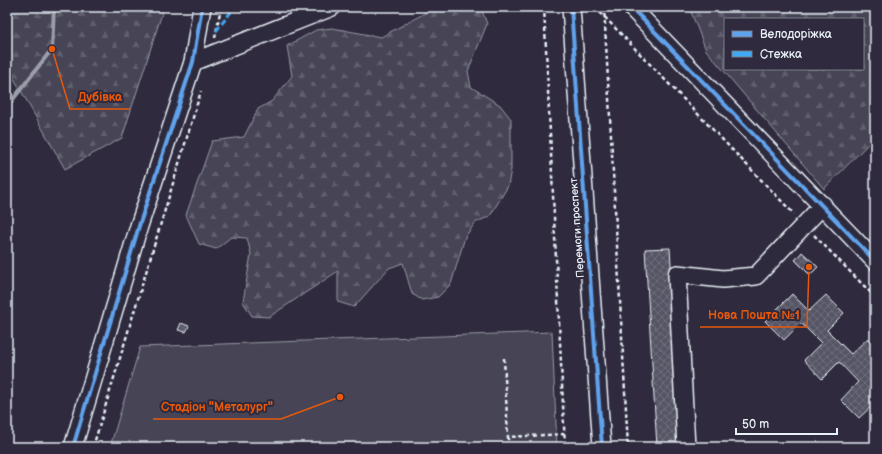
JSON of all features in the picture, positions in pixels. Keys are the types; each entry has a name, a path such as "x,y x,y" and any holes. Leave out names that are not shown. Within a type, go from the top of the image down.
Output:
{"street":[{"path":"73,447 139,226 193,62 202,7"},
{"path":"193,62 332,7"},
{"name":"Перемоги проспект","path":"571,7 602,447"},
{"path":"631,7 875,261"},
{"path":"686,447 677,274 723,279 756,276 823,206"}],"path":[{"path":"212,55 221,7"},
{"path":"544,7 565,447"},
{"path":"595,7 841,264 875,297"},
{"path":"604,7 628,447"},
{"path":"93,447 203,84"},
{"path":"504,358 509,447"},
{"path":"508,437 565,434"}],"green space":[{"path":"7,7 164,7 122,138 65,169 7,66"},
{"path":"436,7 481,8 487,24 468,71 471,87 500,105 511,119 511,169 508,186 490,216 475,223 465,237 451,284 438,297 422,300 412,294 403,263 389,268 354,307 338,302 338,271 269,317 252,316 243,302 251,254 247,238 231,237 216,249 199,244 186,215 212,141 244,137 258,109 272,101 292,76 287,46 316,30 332,28 381,37"},
{"path":"689,7 875,7 875,137 824,189 706,50"},
{"path":"552,332 557,447 110,447 140,347"}],"building":[{"path":"670,248 682,447 657,447 645,249"},
{"path":"802,252 818,267 810,275 795,260"},
{"path":"792,294 809,311 826,295 844,313 827,330 851,354 868,338 875,345 875,368 869,374 875,380 875,403 859,418 841,400 858,382 839,362 822,379 804,360 821,343 801,323 784,340 765,321"},
{"path":"181,323 189,326 186,332 178,330"}],"waterway":[{"path":"7,107 52,49 54,7"}],"marked path":[{"path":"216,31 235,7"}],"cycle path":[{"path":"73,447 139,226 193,62 202,7"},
{"path":"571,7 602,447"},
{"path":"631,7 875,261"}],"place":[{"name":"Дубівка","path":"52,49"},
{"name":"Нова Пошта №1","path":"809,267"},
{"name":"Стадіон \"Металург\"","path":"340,397"}]}
